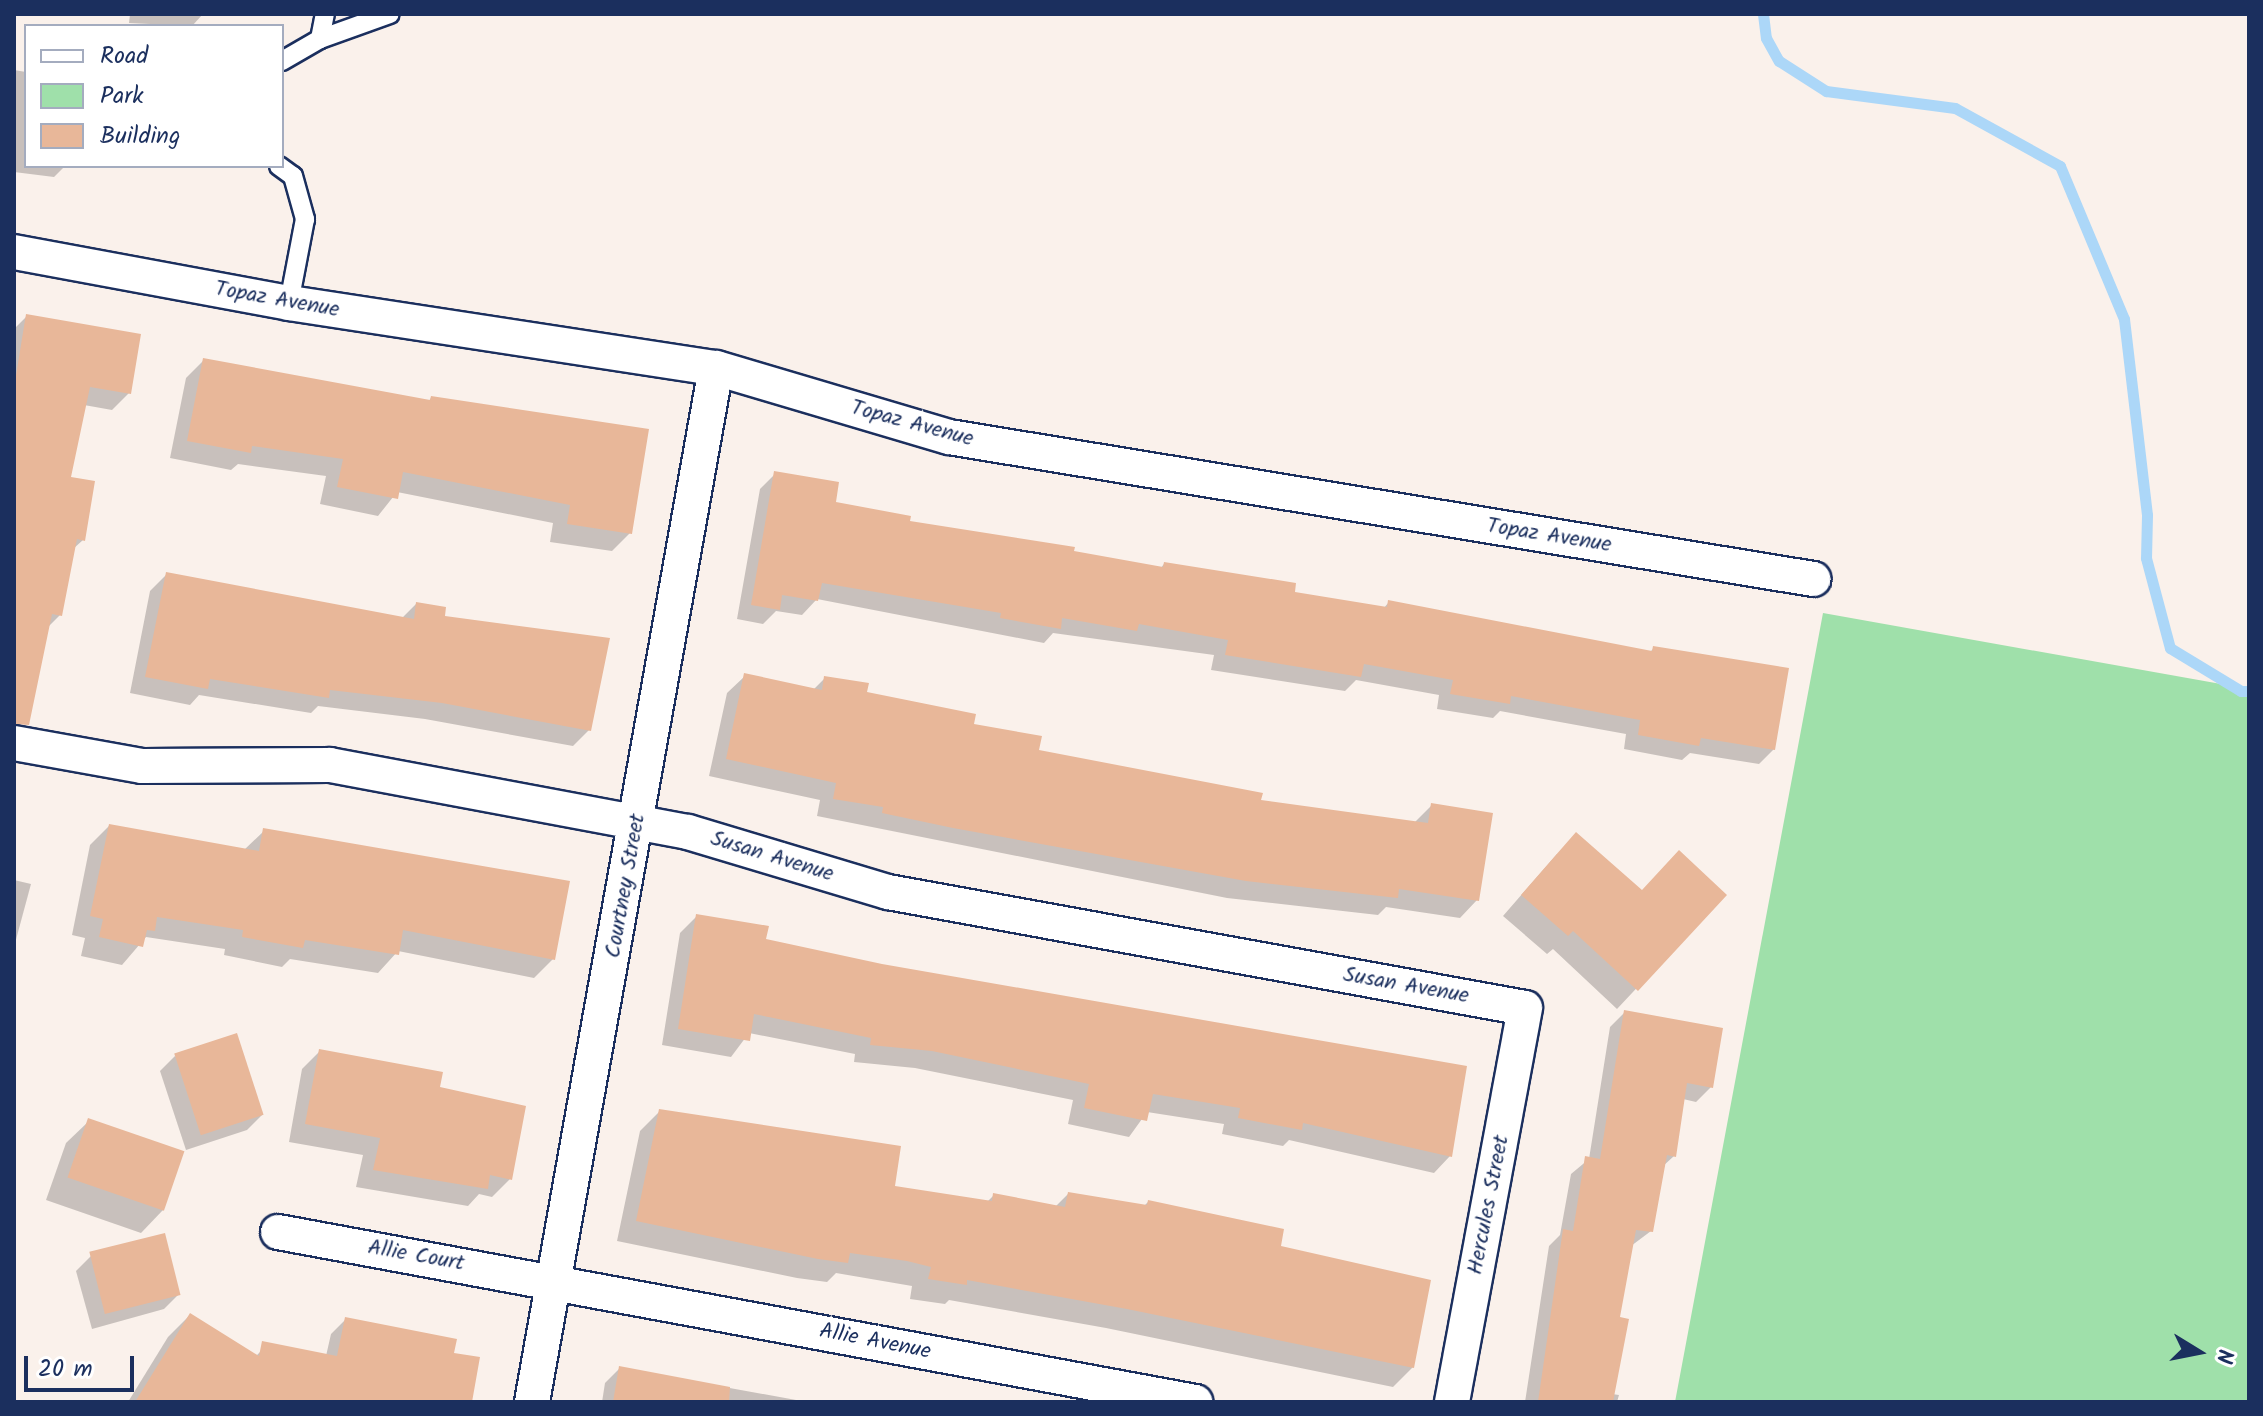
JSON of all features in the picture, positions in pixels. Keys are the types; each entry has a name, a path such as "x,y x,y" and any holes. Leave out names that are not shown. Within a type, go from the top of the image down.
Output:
{"street":[{"name":"Topaz Avenue","path":"14,252 289,303 716,368 949,437 1813,579"},
{"name":"Courtney Street","path":"532,1402 638,822 716,368"},
{"name":"Susan Avenue","path":"14,743 142,766 330,765 638,822 888,892 1525,1008"},
{"name":"Hercules Street","path":"1452,1402 1525,1008"},
{"name":"Allie Court","path":"278,1232 555,1282"},
{"name":"Allie Avenue","path":"555,1282 1195,1402"}],"lane":[{"path":"320,39 325,14"},
{"path":"284,60 320,39 390,14"},
{"path":"282,168 293,176 305,219 289,303"}],"green space":[{"path":"1823,613 2249,689 2249,1402 1675,1402"}],"building":[{"path":"26,314 141,334 131,394 90,387 71,477 95,481 85,541 77,539 62,616 52,614 29,725 14,724 14,388"},
{"path":"203,358 430,400 431,396 649,429 632,534 567,524 570,505 403,472 398,499 337,487 343,459 252,446 251,453 187,441"},
{"path":"774,471 839,482 836,502 911,516 910,521 1075,547 1074,551 1163,567 1164,562 1296,583 1295,592 1387,607 1388,600 1652,651 1653,646 1789,668 1775,750 1701,738 1699,746 1638,735 1640,720 1511,696 1510,704 1450,694 1453,680 1364,664 1361,677 1225,655 1228,640 1139,624 1137,631 1062,618 1061,629 1000,618 1001,613 822,583 818,601 782,595 780,610 751,605"},
{"path":"166,572 414,619 416,602 446,607 445,616 610,638 591,731 442,703 330,690 329,698 210,679 208,689 145,677"},
{"path":"744,673 822,690 824,676 869,683 867,692 976,714 974,724 1042,736 1039,750 1263,793 1261,800 1428,823 1431,803 1493,813 1479,901 1399,889 1398,898 1246,881 953,828 882,813 883,807 833,799 836,783 726,759"},
{"path":"109,824 259,851 263,828 570,881 555,960 403,930 399,955 305,940 303,948 242,937 243,930 157,917 155,931 147,930 143,947 99,937 103,919 90,916"},
{"path":"1576,832 1642,890 1679,850 1727,895 1638,991 1573,931 1568,936 1521,895"},
{"path":"696,914 769,926 766,939 882,964 1467,1066 1452,1157 1303,1123 1302,1130 1238,1118 1240,1108 1153,1094 1147,1121 1084,1108 1089,1084 932,1051 870,1045 871,1038 754,1014 750,1041 678,1029"},
{"path":"1624,1010 1723,1028 1713,1088 1687,1083 1676,1157 1667,1155 1653,1232 1636,1230 1620,1317 1629,1319 1613,1402 1538,1402 1563,1229 1573,1231 1585,1156 1600,1159"},
{"path":"237,1033 264,1115 201,1135 174,1053"},
{"path":"319,1049 443,1072 440,1087 526,1106 512,1180 490,1175 488,1189 373,1170 380,1138 305,1124"},
{"path":"659,1109 901,1146 895,1186 992,1201 993,1193 1065,1207 1068,1192 1147,1205 1148,1200 1284,1229 1281,1246 1431,1280 1414,1368 1127,1309 967,1280 967,1285 928,1279 931,1267 907,1261 850,1253 848,1263 818,1259 636,1221"},
{"path":"88,1118 184,1151 164,1211 67,1178"},
{"path":"165,1233 180,1295 105,1314 89,1252"},
{"path":"190,1313 259,1356 262,1341 337,1356 345,1317 457,1339 454,1353 480,1357 472,1402 135,1402"},
{"path":"619,1366 730,1387 729,1402 613,1402"}],"waterway":[{"path":"1763,14 1766,38 1779,61 1826,91 1955,108 2060,166 2124,319 2147,515 2146,558 2170,648 2241,691 2249,691"}]}
